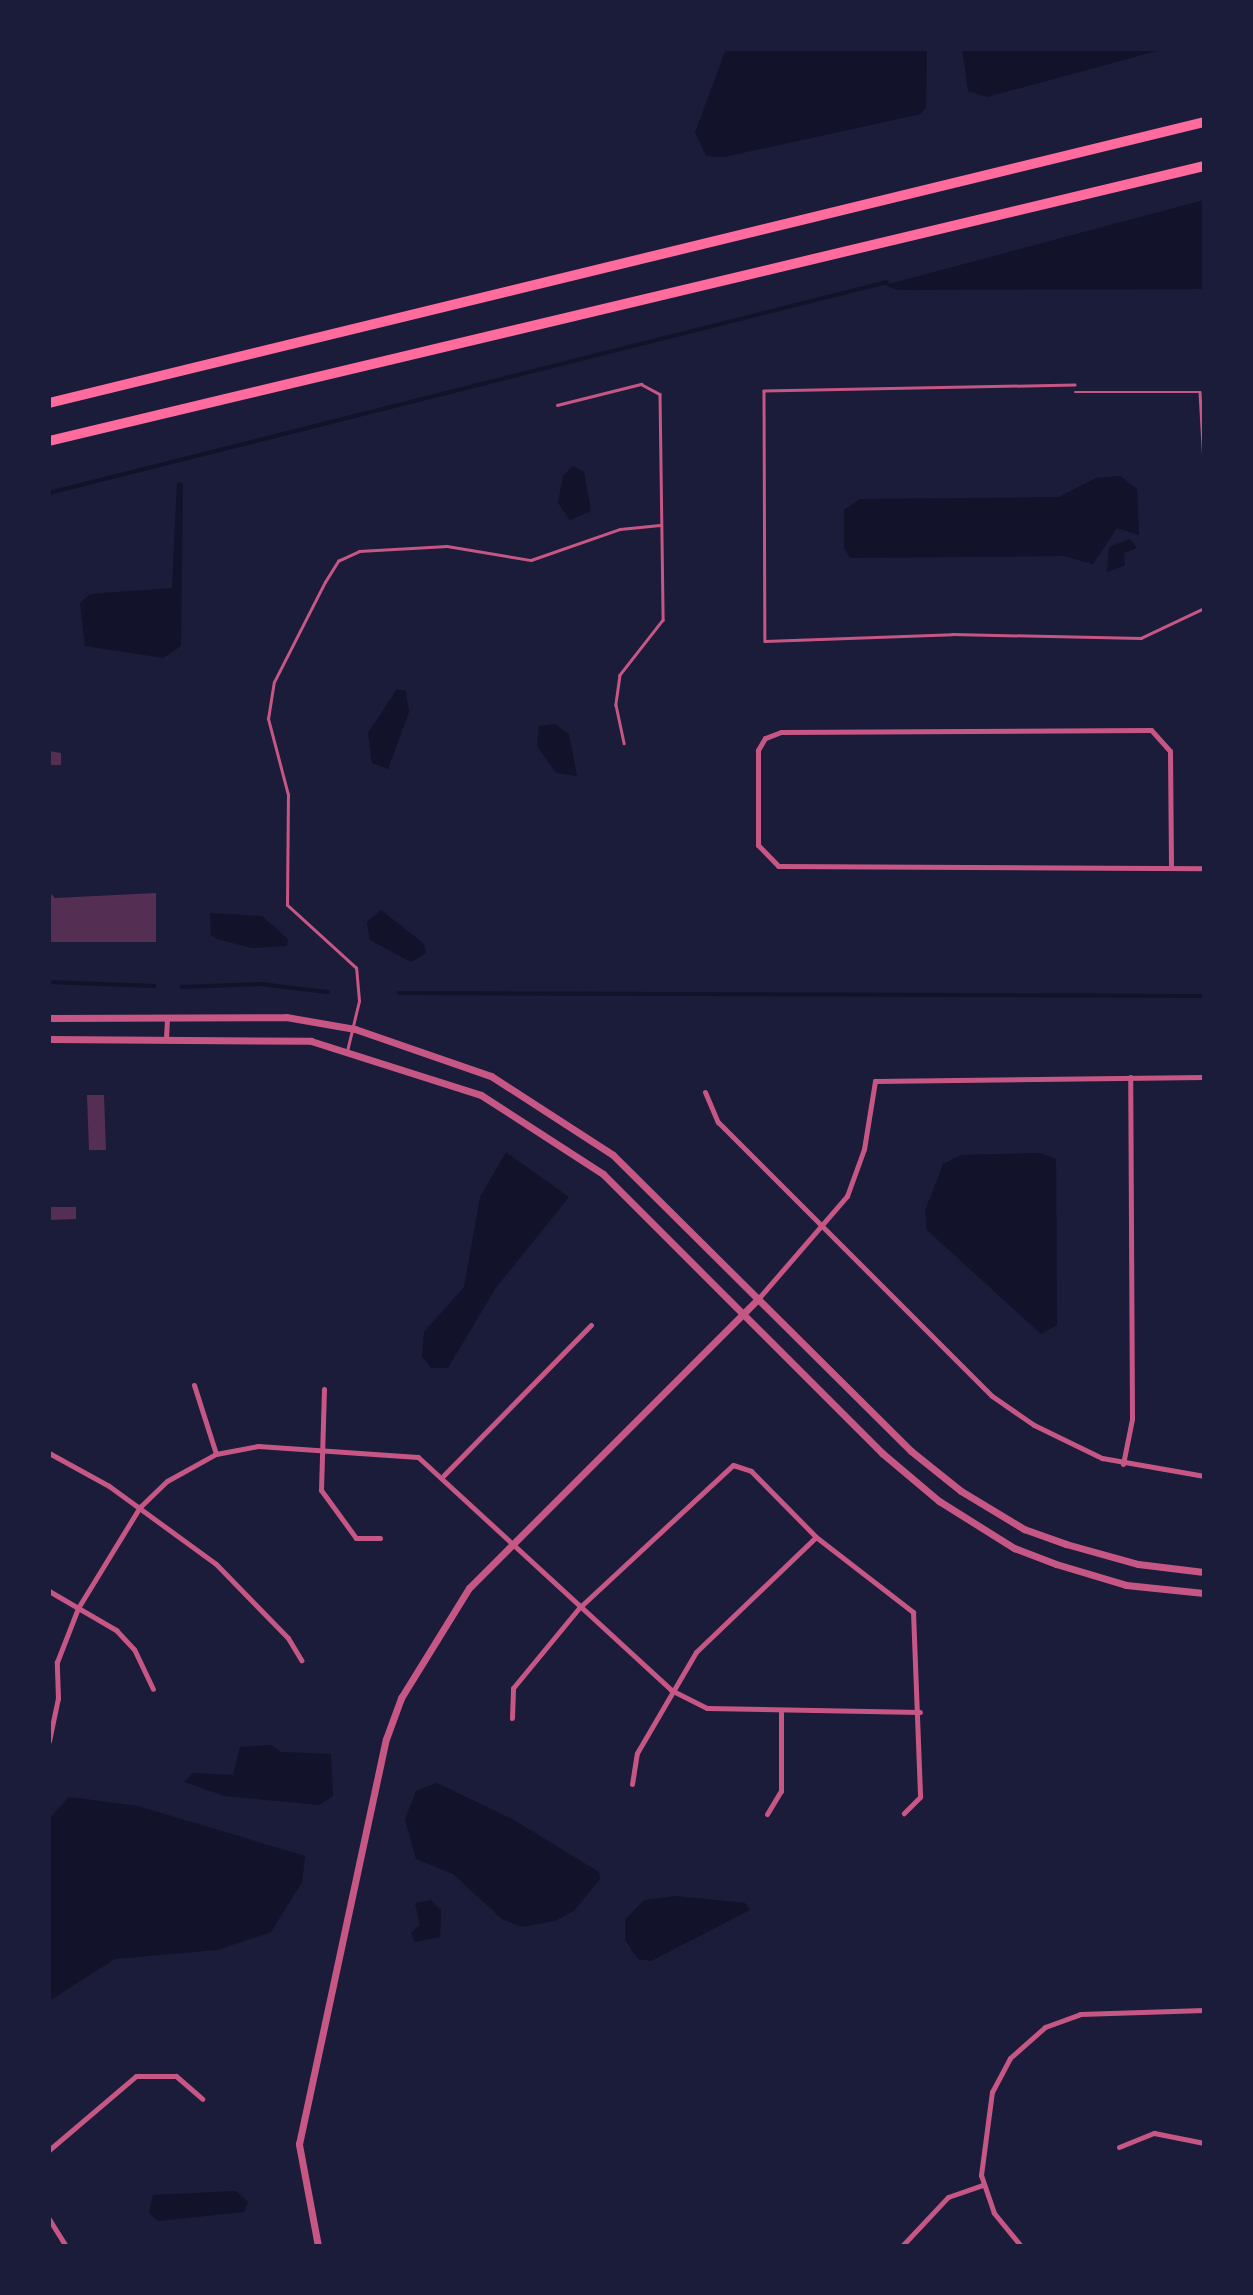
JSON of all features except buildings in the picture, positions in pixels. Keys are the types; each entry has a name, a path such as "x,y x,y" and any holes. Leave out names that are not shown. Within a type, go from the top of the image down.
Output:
{"highway":[{"path":"49,403 1204,122"},
{"path":"49,441 1204,166"}],"street":[{"path":"1171,866 1170,751 1151,730 781,732 765,738 758,750 758,845 778,866 1204,868"},
{"path":"166,1038 167,1017"},
{"path":"49,1018 286,1017 355,1029 491,1076 552,1112 612,1155 911,1451 977,1501 1066,1544 1138,1564 1204,1572"},
{"path":"49,1039 271,1037 347,1051 481,1095 542,1131 603,1174 882,1453 978,1527 1014,1548 1126,1585 1204,1593"},
{"path":"1123,1464 1132,1419 1130,1077"},
{"path":"318,2246 299,2144 386,1739 432,1641 512,1543 824,1230 857,1175 875,1081 1204,1077"},
{"path":"705,1092 718,1122 992,1396 1049,1434 1123,1464 1204,1476"},
{"path":"444,1475 591,1325"},
{"path":"194,1385 216,1454"},
{"path":"324,1389 320,1448 321,1490 331,1510 356,1538 380,1538"},
{"path":"49,1741 58,1698 57,1662 78,1608 140,1507 167,1481 216,1454 258,1446 320,1448 418,1457 444,1475 579,1608 671,1689 707,1708 781,1712 920,1712"},
{"path":"49,1453 140,1507 244,1590 301,1660"},
{"path":"512,1718 513,1688 579,1608 733,1465 751,1471 816,1537 913,1612 920,1712 920,1797 904,1813"},
{"path":"632,1784 637,1753 671,1689 696,1652 816,1537"},
{"path":"49,1591 78,1608 134,1649 153,1689"},
{"path":"767,1814 781,1791 781,1712"},
{"path":"1021,2246 994,2213 983,2185 992,2092 1026,2041 1080,2014 1204,2010"},
{"path":"49,2150 136,2076 153,2071 176,2076 202,2099"},
{"path":"1119,2147 1154,2133 1204,2143"},
{"path":"902,2246 940,2203 983,2185"},
{"path":"49,2219 66,2246"}],"lane":[{"path":"557,405 641,384 660,394 663,620 620,675 616,705 624,743"},
{"path":"1075,385 764,391 765,641 952,634 1141,638 1202,609"},
{"path":"1075,392 1200,392 1204,463"},
{"path":"347,1051 355,1029 356,968 287,905 288,795 268,719 274,681 329,576 338,561 359,551 447,547 531,560 620,529 660,525"}],"shaded area":[{"path":"726,49 927,49 926,107 921,114 724,157 706,156 695,132"},
{"path":"962,49 1164,49 987,97 968,91"},
{"path":"1204,200 1204,289 898,290 885,285"},
{"path":"573,466 584,472 591,511 570,520 558,503 563,476"},
{"path":"1120,476 1137,489 1139,535 1117,528 1093,564 1064,556 850,558 844,548 844,510 860,499 1059,497 1096,478"},
{"path":"177,482 183,484 181,646 163,658 85,646 80,603 90,594 172,588"},
{"path":"1130,539 1137,548 1124,553 1125,565 1107,572 1109,547"},
{"path":"397,689 406,691 409,712 388,769 372,763 368,733"},
{"path":"555,724 569,734 577,776 556,773 537,746 539,726"},
{"path":"381,910 423,943 426,953 411,962 370,940 367,922"},
{"path":"210,913 262,916 288,939 287,946 252,948 217,939 211,935"},
{"path":"506,1152 569,1197 495,1289 448,1368 431,1368 422,1356 424,1332 464,1287 480,1197"},
{"path":"1040,1153 1056,1159 1057,1325 1041,1334 927,1230 925,1211 943,1164 961,1155"},
{"path":"271,1745 281,1752 331,1754 333,1796 319,1805 225,1796 184,1782 193,1773 233,1775 240,1747"},
{"path":"437,1783 514,1820 599,1872 600,1879 574,1911 555,1921 522,1927 502,1919 453,1874 416,1859 405,1819 416,1791"},
{"path":"69,1797 138,1806 305,1856 302,1882 271,1932 217,1950 115,1959 49,2001 49,1819"},
{"path":"676,1896 745,1903 750,1910 651,1961 638,1959 625,1940 625,1920 644,1900"},
{"path":"431,1900 441,1910 440,1937 415,1942 411,1933 420,1925 415,1903"},
{"path":"236,2191 248,2202 244,2212 158,2221 149,2213 153,2195"}],"waterway":[{"path":"49,493 887,282"},
{"path":"49,982 154,986"},
{"path":"182,987 260,984 328,992"},
{"path":"399,993 1204,996"}]}
